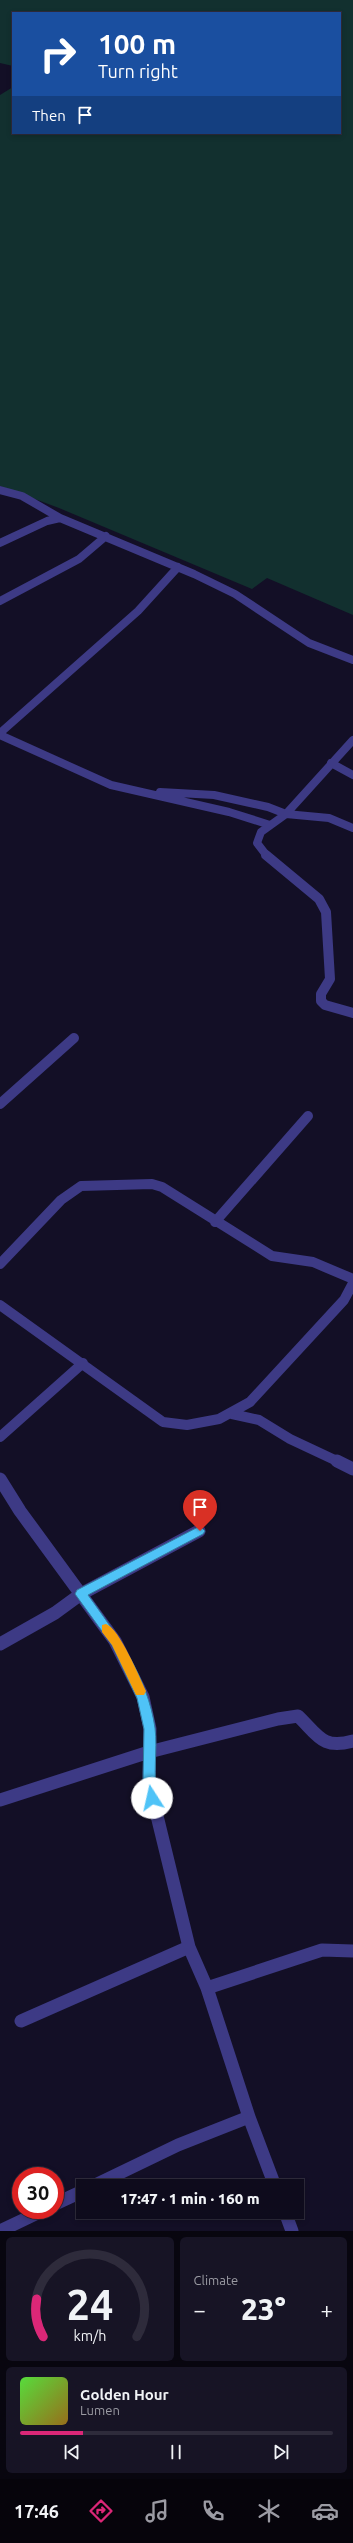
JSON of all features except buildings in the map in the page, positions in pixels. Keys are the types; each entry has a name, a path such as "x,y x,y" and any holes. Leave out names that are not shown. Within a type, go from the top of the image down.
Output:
{"street":[{"path":"0,490 34,502 60,518 178,567 235,594 268,618 309,643 353,660"},
{"path":"0,543 47,521 60,518"},
{"path":"1,600 79,559 106,536"},
{"path":"178,567 138,611 0,734 111,785 229,812 270,825"},
{"path":"353,740 286,814 261,832 257,843 264,853 319,899 326,912 330,940 330,979 321,994 321,1001 325,1005 353,1013"},
{"path":"331,764 353,775"},
{"path":"144,792 176,792 214,796 268,807 286,814 329,818 353,828"},
{"path":"2,1099 74,1038"},
{"path":"215,1222 308,1116"},
{"path":"0,1264 61,1200 81,1186 152,1184 162,1187 215,1222 272,1256 313,1262 353,1279"},
{"path":"0,1305 83,1363 163,1422 185,1426 232,1414 250,1402 344,1300 353,1283"},
{"path":"0,1438 83,1363"},
{"path":"232,1414 259,1420 290,1439 353,1469"},
{"path":"0,1479 20,1511 116,1642 143,1697 150,1729 149,1783 189,1947 207,1988 248,2117 272,2179"},
{"path":"0,1644 56,1613 81,1594 200,1531"},
{"path":"0,1800 149,1752 298,1716 308,1724 319,1740 339,1746 353,1741"},
{"path":"22,2020 189,1947"},
{"path":"207,1988 322,1950 353,1951"},
{"path":"108,2179 178,2145 248,2117"},
{"path":"64,2200 76,2194"},
{"path":"0,2231 25,2219"},
{"path":"288,2219 292,2231"}],"green space":[{"path":"0,0 353,0 353,615 267,578 252,589 59,508 0,486 0,95 12,88 12,134 341,134 341,12 12,12 12,66 0,63"}],"slow traffic":[{"path":"106,1629 116,1642 140,1691"}],"route":[{"path":"152,1798 149,1783 150,1729 143,1697 116,1642 81,1594 200,1531"}]}
